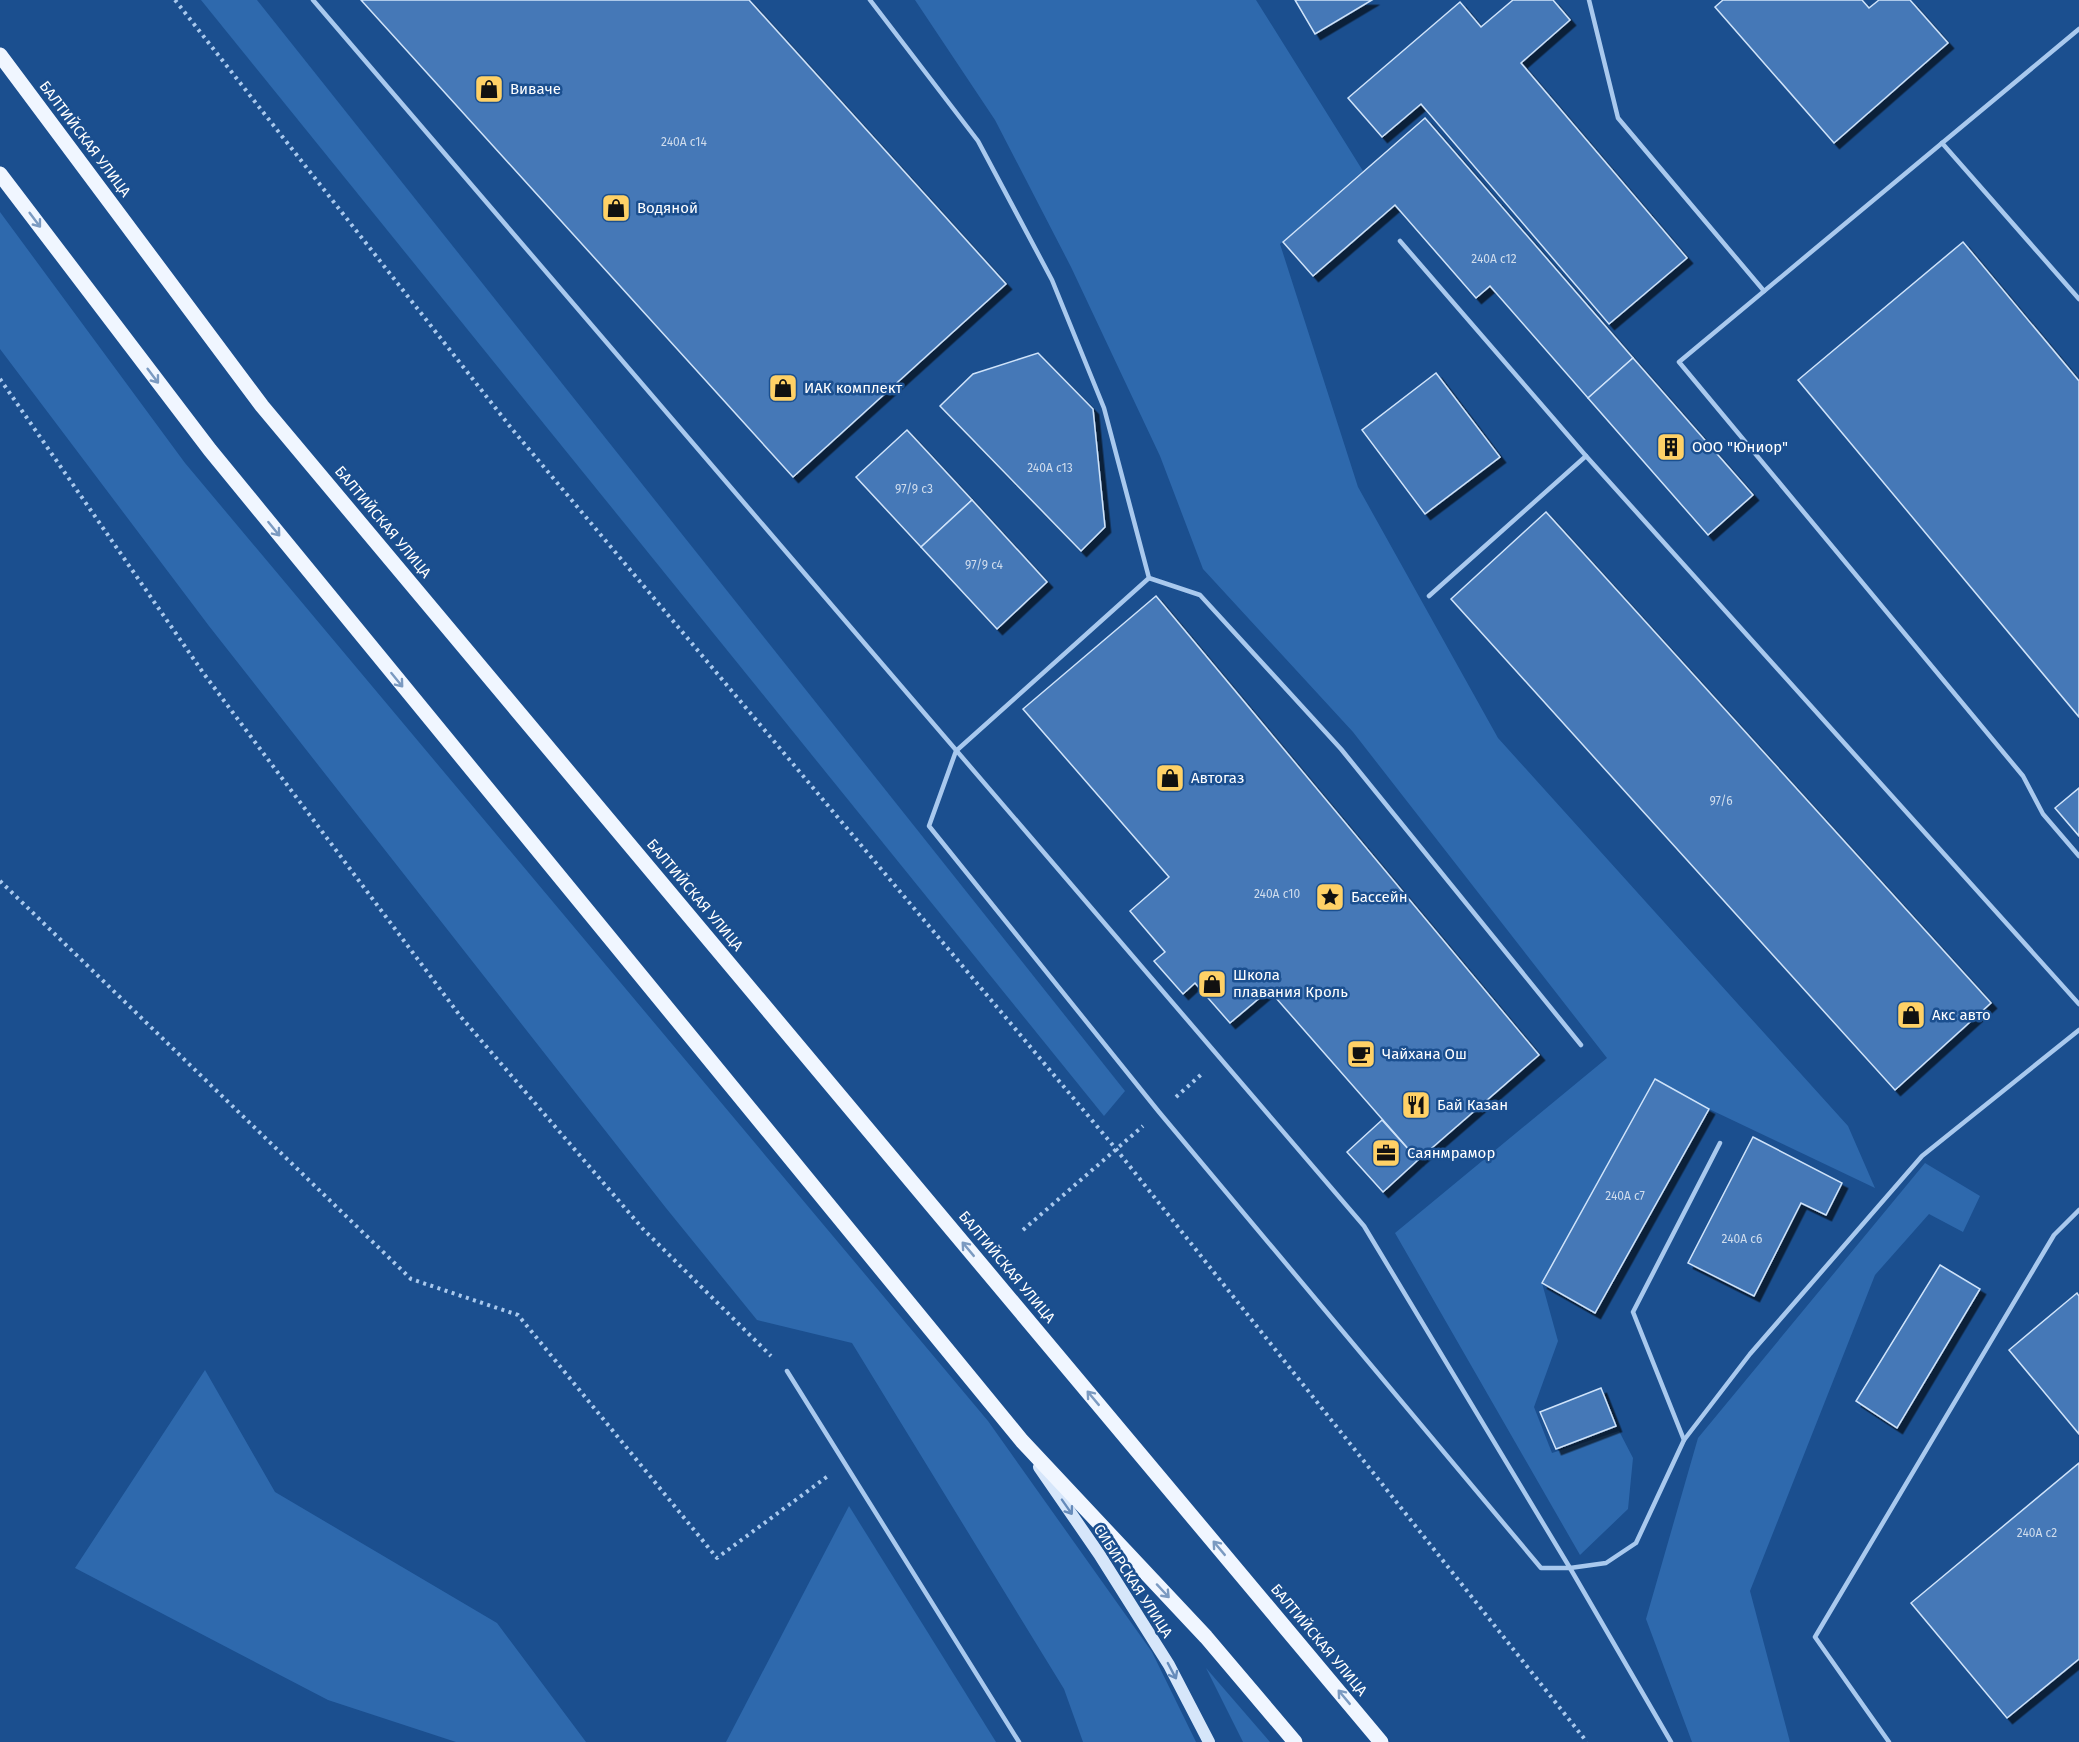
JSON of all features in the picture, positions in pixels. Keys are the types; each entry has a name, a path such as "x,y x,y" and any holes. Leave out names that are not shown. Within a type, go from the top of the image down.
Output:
{"main road":[{"name":"БАЛТИЙСКАЯ УЛИЦА","path":"0,55 262,406 1381,1742"},
{"path":"0,174 210,450 1022,1442 1206,1637 1295,1742"},
{"name":"СИБИРСКАЯ УЛИЦА","path":"1022,1442 1099,1554 1169,1665 1209,1742"}],"lane":[{"path":"314,0 1364,1226 1570,1568 1671,1742"},
{"path":"870,0 978,141 1052,280 1104,408 1149,578"},
{"path":"1589,0 1618,118 1764,291"},
{"path":"2079,29 1679,362 2023,776 2043,814 2079,856"},
{"path":"1942,143 2079,299"},
{"path":"1400,241 1586,456 2079,1004"},
{"path":"1430,596 1586,456"},
{"path":"1149,578 956,751 929,825 1159,1112 1541,1568 1570,1568 1606,1563 1636,1543 1684,1440 1750,1354 1922,1156 2079,1030"},
{"path":"1149,578 1200,595 1341,749 1581,1046"},
{"path":"1684,1440 1633,1312 1720,1143"},
{"path":"1889,1742 1815,1637 2054,1235 2079,1210"},
{"path":"787,1371 1019,1742"}],"path":[{"path":"175,0 512,429 1116,1149 1587,1742"},
{"path":"0,379 204,674 461,1017 643,1229 787,1371"},
{"path":"0,881 411,1279 519,1315 717,1558 845,1464"},
{"path":"1180,1093 1220,1058"},
{"path":"1023,1230 1130,1137"}],"shaded area":[{"path":"201,0 257,0 1125,1091 1104,1116"},
{"path":"915,0 1256,0 1363,171 1280,244 1358,487 1498,738 1848,1126 1875,1188 1709,1109 1655,1079 1542,1283 1558,1341 1534,1407 1552,1453 1619,1431 1633,1458 1628,1509 1580,1555 1395,1233 1607,1058 1353,732 1203,569 1160,456 1071,267 995,120"},
{"path":"0,212 185,463 988,1421 1152,1652 1196,1742 1083,1742 1064,1689 852,1343 757,1320 666,1208 209,626 0,349"},
{"path":"1925,1163 1980,1196 1963,1232 1929,1214 1875,1275 1750,1591 1790,1742 1692,1742 1646,1619 1698,1438"},
{"path":"205,1370 275,1492 497,1623 586,1742 456,1742 328,1700 75,1568"},
{"path":"849,1506 996,1742 726,1742"},
{"path":"1206,1668 1270,1742 1243,1742"}],"building":[{"path":"361,0 749,0 1006,284 793,477"},
{"path":"1295,0 1372,0 1315,34"},
{"path":"1513,0 1553,0 1570,20 1521,63 1687,258 1609,324 1421,104 1382,137 1348,98 1460,2 1481,27"},
{"path":"1723,0 1862,0 1869,8 1879,0 1910,0 1948,43 1834,143 1715,7"},
{"path":"1425,118 1633,358 1588,398 1490,286 1476,298 1395,205 1313,276 1283,242"},
{"path":"1963,242 2079,381 2079,717 1798,380"},
{"path":"1038,353 1093,409 1105,527 1081,551 940,406 973,374"},
{"name":"ООО \"Юниор\"","path":"1633,358 1753,495 1708,535 1588,398"},
{"path":"1436,373 1500,457 1425,514 1362,430"},
{"path":"907,430 972,500 921,547 856,477"},
{"path":"972,500 1047,582 997,629 921,547"},
{"path":"1546,512 1991,1003 1895,1090 1451,599"},
{"path":"1156,596 1539,1055 1418,1160 1269,990 1230,1023 1195,983 1183,994 1154,961 1165,952 1130,911 1169,877 1023,709"},
{"path":"2079,788 2079,836 2055,808"},
{"path":"1655,1079 1709,1109 1595,1313 1542,1283"},
{"path":"1382,1120 1418,1160 1383,1192 1347,1152"},
{"path":"1753,1137 1842,1183 1826,1215 1801,1203 1754,1296 1688,1263"},
{"path":"1940,1265 1980,1289 1897,1428 1856,1401"},
{"path":"2077,1293 2079,1296 2079,1434 2009,1350"},
{"path":"1601,1388 1616,1426 1556,1449 1540,1412"},
{"path":"2079,1463 2079,1659 2007,1718 1911,1603"}],"place":[{"name":"Виваче","path":"489,89"},
{"name":"Водяной","path":"616,208"},
{"name":"ИАК комплект","path":"783,388"},
{"name":"ООО \"Юниор\"","path":"1671,447"},
{"name":"Автогаз","path":"1170,778"},
{"name":"Бассейн","path":"1330,897"},
{"name":"Школа плавания Кроль","path":"1212,984"},
{"name":"Акс авто","path":"1911,1015"},
{"name":"Чайхана Ош","path":"1361,1054"},
{"name":"Бай Казан","path":"1416,1105"},
{"name":"Саянмрамор","path":"1386,1153"}]}
